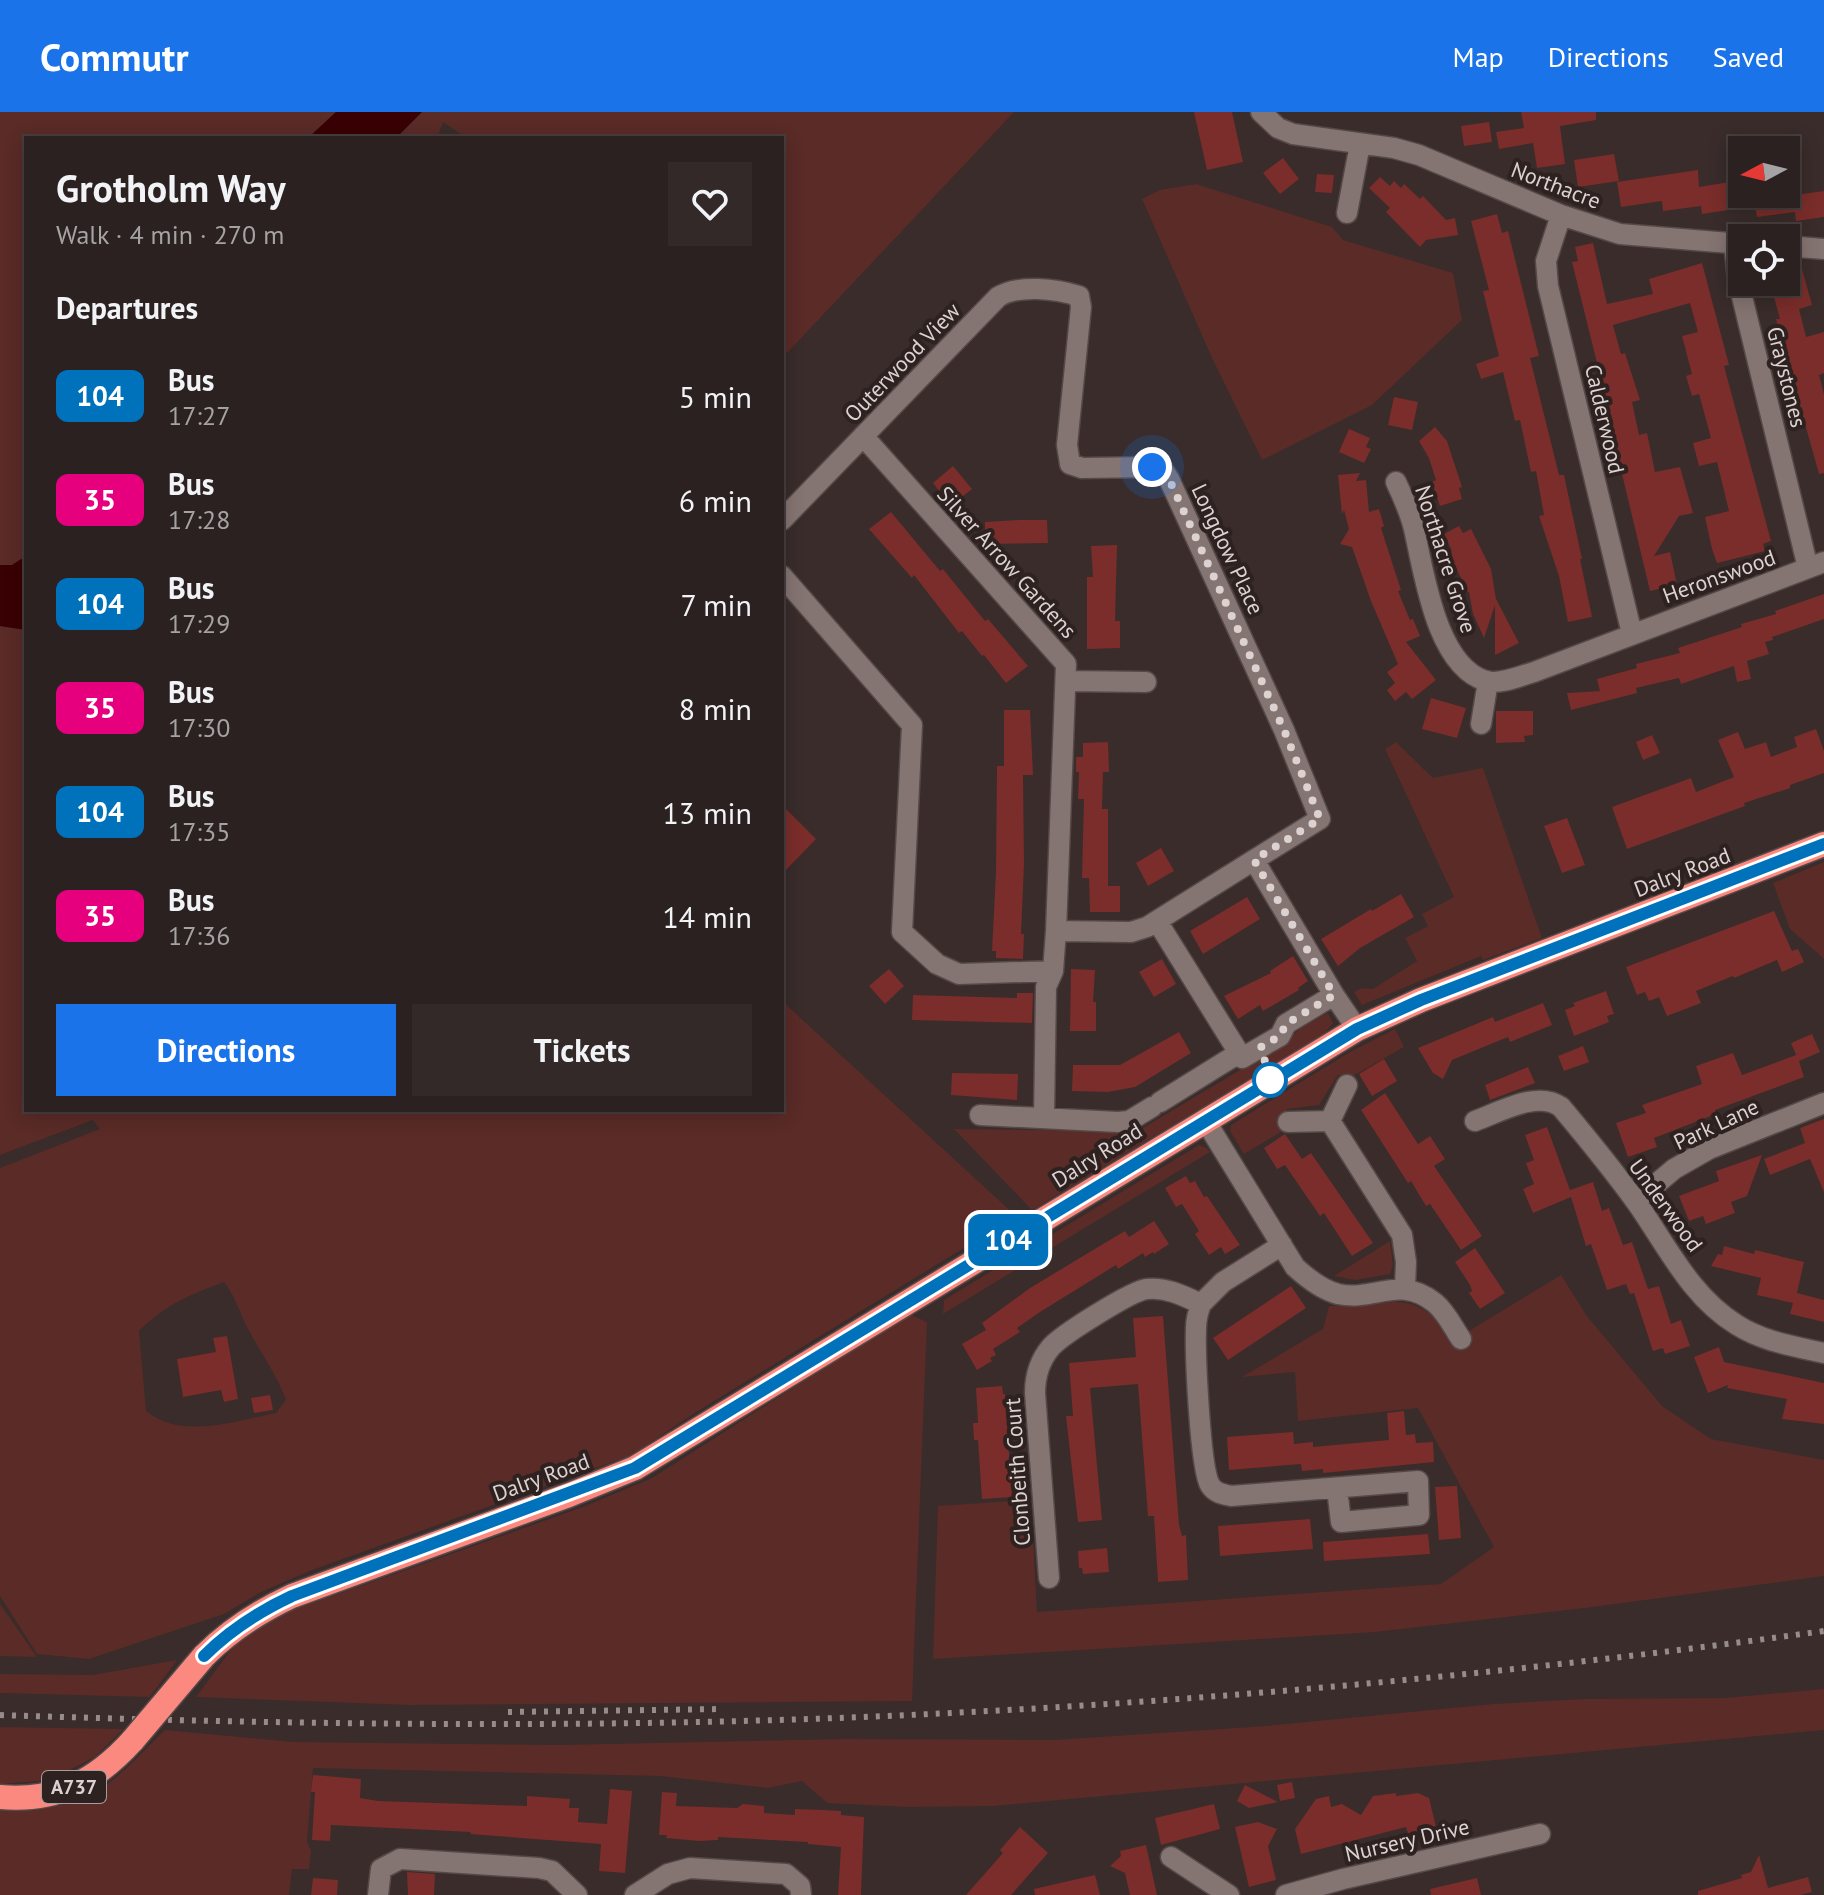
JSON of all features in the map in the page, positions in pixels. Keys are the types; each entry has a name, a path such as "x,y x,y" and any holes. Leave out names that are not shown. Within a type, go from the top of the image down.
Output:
{"highway":[{"name":"Dalry Road","path":"0,1797 38,1796 78,1786 100,1772 133,1740 220,1640 263,1610 292,1596 635,1468 1357,1029 1421,1000 1824,844"}],"street":[{"name":"Northacre","path":"1261,112 1278,128 1293,134 1419,155 1561,215 1620,234 1728,242"},
{"path":"1347,213 1360,144"},
{"name":"Calderwood","path":"1561,215 1546,261 1548,286 1632,634"},
{"path":"1800,247 1824,249"},
{"name":"Outerwood View","path":"784,518 998,297 1015,290 1069,292 1079,296"},
{"name":"Longdow Place","path":"1079,296 1081,307 1067,445 1070,464 1082,468 1152,467 1163,470 1284,730 1320,819 1254,860"},
{"name":"Graystones","path":"1742,296 1816,565"},
{"name":"Silver Arrow Gardens","path":"863,436 1066,664 1056,931 1053,971 1046,987 1044,1118"},
{"name":"Northacre Grove","path":"1396,482 1414,527 1432,603 1445,640 1458,662 1488,681"},
{"name":"Heronswood","path":"1632,634 1816,565"},
{"path":"784,578 912,725 902,932 937,964 959,974 1053,971"},
{"path":"1481,724 1488,681 1502,681 1534,672 1632,634"},
{"path":"1067,681 1146,682"},
{"path":"1056,931 1131,932 1157,921 1254,860 1357,1029"},
{"path":"1157,921 1241,1056"},
{"path":"980,1115 1129,1121 1280,1036 1286,1024 1334,995"},
{"path":"1330,1121 1347,1085"},
{"name":"Underwood","path":"1475,1121 1533,1101 1553,1101 1636,1201 1696,1290 1718,1312 1752,1334 1776,1343 1824,1353"},
{"name":"Park Lane","path":"1636,1201 1674,1169 1709,1149 1824,1103"},
{"path":"1205,1120 1295,1267 1306,1277 1338,1294 1405,1288 1418,1292 1437,1304 1461,1339"},
{"path":"1288,1122 1330,1121"},
{"path":"1330,1121 1402,1235 1406,1262 1405,1288"},
{"path":"1282,1245 1223,1282 1201,1304 1196,1328 1205,1474 1212,1489 1231,1496 1337,1488"},
{"name":"Clonbeith Court","path":"1049,1578 1035,1393 1038,1370 1046,1355 1063,1337 1133,1292 1163,1290 1201,1304"},
{"name":"Nursery Drive","path":"1286,1895 1540,1834"},
{"path":"1171,1857 1229,1895"},
{"path":"378,1895 381,1869 400,1859 539,1868 552,1871 577,1895"},
{"path":"635,1895 668,1874 690,1868 786,1874 800,1886 801,1895"}],"shaded area":[{"path":"0,112 336,112 310,136 24,136 24,557 12,565 0,565"},
{"path":"336,112 422,112 398,136 310,136"},
{"path":"422,112 1014,112 787,353 784,351 784,136 464,136 443,122 438,136 398,136"},
{"path":"1196,184 1332,227 1343,240 1453,273 1462,320 1372,405 1262,460 1212,358 1142,199 1160,190"},
{"path":"24,557 24,630 0,626 0,565 12,565"},
{"path":"0,626 24,630 24,1112 784,1112 784,1003 1016,1216 693,1414 632,1455 312,1570 261,1592 224,1614 89,1659 37,1654 0,1596 0,1168 100,1129 93,1120 0,1155","holes":["224,1282 286,1400 276,1413 226,1424 192,1426 160,1420 146,1411 139,1331 168,1307"]},
{"path":"1396,742 1433,778 1483,768 1542,938 1483,960 1481,956 1362,1005 1354,992 1362,988 1373,989 1417,961 1405,938 1428,926 1422,914 1454,897 1385,749"},
{"path":"1824,862 1824,959 1790,929 1773,883"},
{"path":"1328,1013 1333,1023 1324,1034 1032,1210 954,1129 1138,1131 1280,1046 1301,1028"},
{"path":"1395,1029 1404,1047 1351,1077 1338,1075 1319,1105 1287,1109 1281,1118 1284,1130 1244,1154 1230,1131 1231,1125 1350,1052"},
{"path":"1199,1145 1210,1152 943,1314 944,1300"},
{"path":"1390,1241 1393,1265 1390,1274 1355,1280 1334,1276"},
{"path":"1561,1275 1587,1316 1662,1406 1711,1439 1824,1460 1824,1576 1375,1632 933,1659 938,1506 1025,1500 1025,1531 1033,1539 1037,1612 1441,1584 1494,1547 1418,1408 1298,1421 1295,1372 1242,1377 1323,1329 1329,1306 1384,1302 1412,1304 1439,1322 1454,1340"},
{"path":"909,1314 927,1322 912,1701 409,1705 196,1697 236,1643 282,1614 583,1507 652,1478"},
{"path":"0,1604 37,1657 0,1656"},
{"path":"177,1660 150,1697 0,1693 0,1674 93,1675"},
{"path":"1824,1689 1824,1730 993,1806 908,1807 827,1803 802,1781 768,1788 660,1776 313,1768 307,1841 311,1851 309,1869 292,1869 289,1895 0,1895 0,1809 53,1806 84,1798 122,1772 165,1730 293,1742 559,1745 845,1739 1054,1740 1266,1726 1494,1704 1584,1699 1724,1698"},
{"path":"0,1727 123,1729 95,1757 50,1780 0,1784"}],"building":[{"path":"1194,112 1232,112 1243,162 1207,170"},
{"path":"1521,112 1596,112 1596,120 1560,126 1565,164 1537,168 1533,143 1499,149 1496,132 1524,128"},
{"path":"1489,122 1492,142 1464,146 1461,126"},
{"path":"1614,154 1619,181 1578,187 1574,160"},
{"path":"1283,158 1299,179 1280,194 1263,173"},
{"path":"1698,170 1699,187 1728,182 1728,208 1742,208 1702,214 1701,206 1663,211 1662,201 1621,207 1617,182"},
{"path":"1317,174 1334,175 1332,193 1315,192"},
{"path":"1380,177 1390,186 1394,181 1401,188 1404,184 1420,199 1423,196 1446,220 1455,218 1458,235 1426,240 1420,247 1386,212 1390,208 1369,188"},
{"path":"1824,191 1824,217 1796,221 1795,212 1757,217 1755,208 1800,208 1800,194"},
{"path":"1497,214 1502,233 1508,231 1539,356 1530,358 1559,475 1564,475 1582,559 1592,617 1568,622 1559,576 1539,516 1544,515 1536,471 1531,472 1520,420 1515,421 1503,372 1481,379 1476,364 1499,356 1483,291 1489,290 1471,221"},
{"path":"1593,243 1607,304 1653,294 1649,279 1702,263 1729,365 1724,366 1771,541 1763,544 1765,551 1717,563 1712,549 1705,517 1729,511 1717,462 1699,466 1693,443 1711,438 1699,394 1692,396 1686,376 1692,374 1682,336 1698,332 1690,303 1613,325 1640,400 1632,402 1639,435 1647,433 1655,472 1680,467 1693,513 1679,516 1654,556 1670,552 1677,585 1650,591 1620,475 1572,262 1578,261 1575,247"},
{"path":"1800,262 1812,305 1799,309 1806,337 1824,332 1824,373 1819,375 1824,395 1824,473 1819,474 1776,319 1780,319 1774,296 1800,296"},
{"path":"1394,397 1418,402 1412,430 1388,425"},
{"path":"1435,427 1447,441 1462,487 1459,488 1462,499 1440,506 1432,482 1436,480 1429,458 1419,441"},
{"path":"1349,429 1370,438 1366,447 1371,449 1364,463 1339,452"},
{"path":"953,466 972,489 951,506 933,483"},
{"path":"1360,473 1356,481 1366,480 1369,512 1379,509 1384,526 1381,528 1401,590 1398,591 1420,636 1406,642 1436,680 1412,699 1406,692 1395,701 1387,690 1395,683 1387,672 1398,664 1352,547 1340,544 1349,529 1344,510 1342,514 1338,475"},
{"path":"891,512 940,571 943,569 985,621 988,619 1028,666 1006,683 962,631 959,633 914,575 912,578 869,529"},
{"path":"1047,520 1048,543 985,544 985,522"},
{"path":"1459,526 1463,533 1471,529 1491,569 1496,599 1519,643 1495,655 1495,605 1484,638 1473,614 1469,592 1463,593 1461,578 1448,553 1452,551 1444,534"},
{"path":"1117,545 1115,621 1120,621 1120,648 1087,649 1087,577 1093,577 1091,546"},
{"path":"1824,594 1824,619 1765,642 1769,654 1747,661 1751,679 1737,682 1734,666 1681,684 1679,678 1636,688 1637,693 1571,710 1567,693 1600,691 1597,679 1637,668 1636,664 1680,653 1678,648 1742,627 1741,624 1776,614 1775,611"},
{"path":"1431,698 1466,708 1457,738 1422,729"},
{"path":"1004,710 1030,710 1033,775 1023,775 1023,959 996,958 996,951 992,951 997,766 1004,766"},
{"path":"1496,711 1533,711 1533,735 1524,736 1525,742 1496,743"},
{"path":"1816,729 1824,751 1824,773 1627,849 1612,807 1691,778 1696,792 1734,777 1718,740 1738,732 1745,749 1766,742 1771,757 1797,747 1794,737"},
{"path":"1652,735 1660,753 1643,760 1636,742"},
{"path":"1108,742 1109,772 1103,772 1102,809 1108,809 1108,886 1120,886 1120,912 1090,912 1089,878 1082,878 1084,799 1078,799 1076,757 1083,757 1083,743"},
{"path":"784,807 816,839 784,872"},
{"path":"1567,818 1585,865 1562,873 1544,826"},
{"path":"1161,848 1174,871 1148,886 1136,863"},
{"path":"1401,894 1414,917 1360,948 1338,966 1321,939"},
{"path":"1247,897 1260,919 1203,954 1190,931"},
{"path":"1774,911 1792,951 1798,949 1804,962 1782,972 1777,960 1733,976 1696,991 1701,1003 1667,1016 1659,997 1649,1001 1645,992 1637,995 1626,967"},
{"path":"1293,956 1308,981 1299,990 1263,1011 1260,1005 1238,1019 1224,996 1271,973"},
{"path":"1162,959 1176,984 1154,997 1139,972"},
{"path":"889,969 904,986 885,1004 869,986"},
{"path":"1071,969 1095,970 1093,1002 1096,1002 1096,1031 1070,1031"},
{"path":"1606,991 1614,1014 1607,1016 1609,1022 1574,1036 1565,1010 1575,1006 1573,1003"},
{"path":"1017,993 1033,993 1032,1023 912,1020 913,995 1017,998"},
{"path":"1543,1003 1552,1025 1510,1042 1508,1037 1452,1060 1443,1079 1433,1073 1418,1048 1493,1017 1495,1022"},
{"path":"1179,1032 1191,1053 1135,1087 1108,1092 1072,1091 1073,1065 1120,1065"},
{"path":"1812,1034 1820,1052 1799,1061 1804,1077 1715,1110 1716,1114 1654,1138 1657,1147 1628,1157 1616,1123 1646,1113 1642,1105 1702,1084 1696,1066 1733,1053 1742,1075 1796,1055 1791,1043"},
{"path":"1583,1046 1589,1062 1564,1071 1558,1056"},
{"path":"1384,1059 1397,1081 1372,1096 1359,1074"},
{"path":"1528,1067 1535,1083 1490,1100 1485,1085"},
{"path":"952,1073 1018,1074 1017,1100 951,1095"},
{"path":"1385,1093 1418,1144 1430,1136 1445,1159 1434,1166 1482,1236 1461,1250 1430,1204 1426,1206 1411,1181 1408,1183 1361,1110"},
{"path":"1824,1119 1824,1192 1810,1159 1770,1175 1764,1159 1805,1143 1800,1128"},
{"path":"1547,1127 1570,1190 1593,1182 1602,1211 1609,1208 1623,1245 1632,1242 1648,1289 1659,1286 1671,1324 1681,1320 1690,1346 1665,1354 1663,1348 1653,1351 1634,1293 1630,1294 1626,1284 1607,1290 1591,1244 1586,1246 1571,1197 1533,1213 1523,1189 1534,1184 1526,1163 1534,1160 1525,1135"},
{"path":"1285,1134 1302,1159 1311,1153 1373,1243 1352,1256 1324,1213 1320,1216 1285,1165 1277,1169 1264,1148"},
{"path":"1762,1155 1747,1196 1731,1202 1735,1213 1706,1224 1703,1216 1689,1221 1679,1196 1719,1181 1716,1171"},
{"path":"1186,1176 1190,1183 1195,1181 1204,1197 1207,1196 1240,1245 1225,1254 1221,1247 1209,1255 1195,1234 1199,1231 1182,1204 1176,1207 1165,1188"},
{"path":"1154,1221 1169,1244 1154,1254 1145,1257 1143,1253 1118,1269 1116,1265 1040,1312 1017,1328 1020,1332 993,1349 996,1355 990,1358 992,1361 977,1370 962,1344 986,1330 982,1323 1030,1288 1098,1247 1125,1231 1129,1237"},
{"path":"1724,1246 1804,1262 1797,1293 1824,1300 1824,1322 1790,1314 1793,1303 1757,1295 1761,1278 1711,1266 1718,1254 1722,1255"},
{"path":"1475,1248 1505,1293 1480,1309 1469,1293 1472,1291 1470,1285 1455,1262"},
{"path":"1291,1286 1306,1308 1228,1360 1213,1338"},
{"path":"1163,1316 1179,1525 1182,1536 1186,1535 1188,1580 1158,1582 1154,1516 1148,1516 1138,1384 1090,1388 1102,1520 1078,1522 1066,1416 1073,1416 1069,1363 1136,1357 1133,1318"},
{"path":"227,1336 238,1399 224,1402 221,1390 183,1397 177,1359 216,1352 213,1338"},
{"path":"1719,1347 1724,1362 1824,1383 1824,1424 1782,1419 1787,1399 1727,1388 1728,1385 1708,1393 1694,1357"},
{"path":"1002,1386 1012,1497 982,1499 978,1440 974,1440 973,1423 978,1423 976,1388"},
{"path":"270,1395 273,1410 254,1413 251,1398"},
{"path":"1404,1411 1406,1435 1415,1434 1416,1443 1433,1442 1434,1462 1323,1473 1323,1469 1302,1471 1301,1464 1229,1470 1227,1437 1293,1432 1294,1444 1313,1442 1313,1447 1389,1440 1387,1413"},
{"path":"1457,1486 1461,1538 1439,1540 1435,1487"},
{"path":"1310,1519 1313,1549 1220,1556 1218,1526"},
{"path":"1428,1534 1430,1554 1324,1561 1323,1542"},
{"path":"1107,1548 1109,1572 1083,1574 1082,1568 1079,1568 1078,1551"},
{"path":"313,1775 361,1779 360,1798 378,1801 527,1806 527,1796 570,1799 569,1808 579,1808 578,1822 607,1824 610,1789 632,1791 625,1873 599,1871 601,1844 471,1832 331,1825 330,1841 312,1840"},
{"path":"1292,1782 1295,1798 1280,1801 1277,1785"},
{"path":"1245,1785 1278,1802 1249,1808 1237,1801"},
{"path":"662,1792 677,1793 676,1806 737,1808 743,1804 764,1806 764,1813 795,1815 795,1809 824,1810 864,1817 861,1895 838,1895 841,1847 718,1837 718,1840 699,1841 659,1835"},
{"path":"1396,1793 1396,1796 1418,1793 1429,1798 1436,1827 1408,1834 1406,1827 1301,1854 1295,1829 1316,1799 1329,1796 1331,1807 1342,1804 1361,1815 1373,1796"},
{"path":"1214,1804 1220,1829 1161,1845 1155,1818"},
{"path":"1258,1822 1277,1829 1268,1846 1276,1880 1249,1887 1235,1827"},
{"path":"1020,1827 1048,1853 1011,1895 966,1895 1003,1853 1000,1850"},
{"path":"1146,1845 1157,1895 1130,1895 1125,1873 1110,1866 1121,1856 1120,1851"},
{"path":"1759,1855 1768,1888 1808,1877 1812,1892 1800,1895 1698,1895 1698,1891 1742,1878 1741,1875 1751,1872"},
{"path":"407,1872 435,1874 434,1895 408,1895"},
{"path":"1095,1875 1100,1895 1035,1895 1034,1889"},
{"path":"313,1878 338,1880 337,1895 311,1895"},
{"path":"1477,1878 1481,1895 1431,1895 1430,1889"}],"railway":[{"path":"0,1715 455,1724 682,1722 909,1715 1138,1702 1368,1684 1596,1660 1824,1631"},
{"path":"508,1712 724,1709"}],"bus line":[{"name":"104","path":"204,1656 220,1640 263,1610 292,1596 635,1468 1328,1045 1382,1016 1824,844"}],"route":[{"path":"1152,467 1163,470 1169,479 1284,730 1320,819 1254,860 1334,995 1286,1024 1280,1036 1261,1047 1270,1080"}]}
